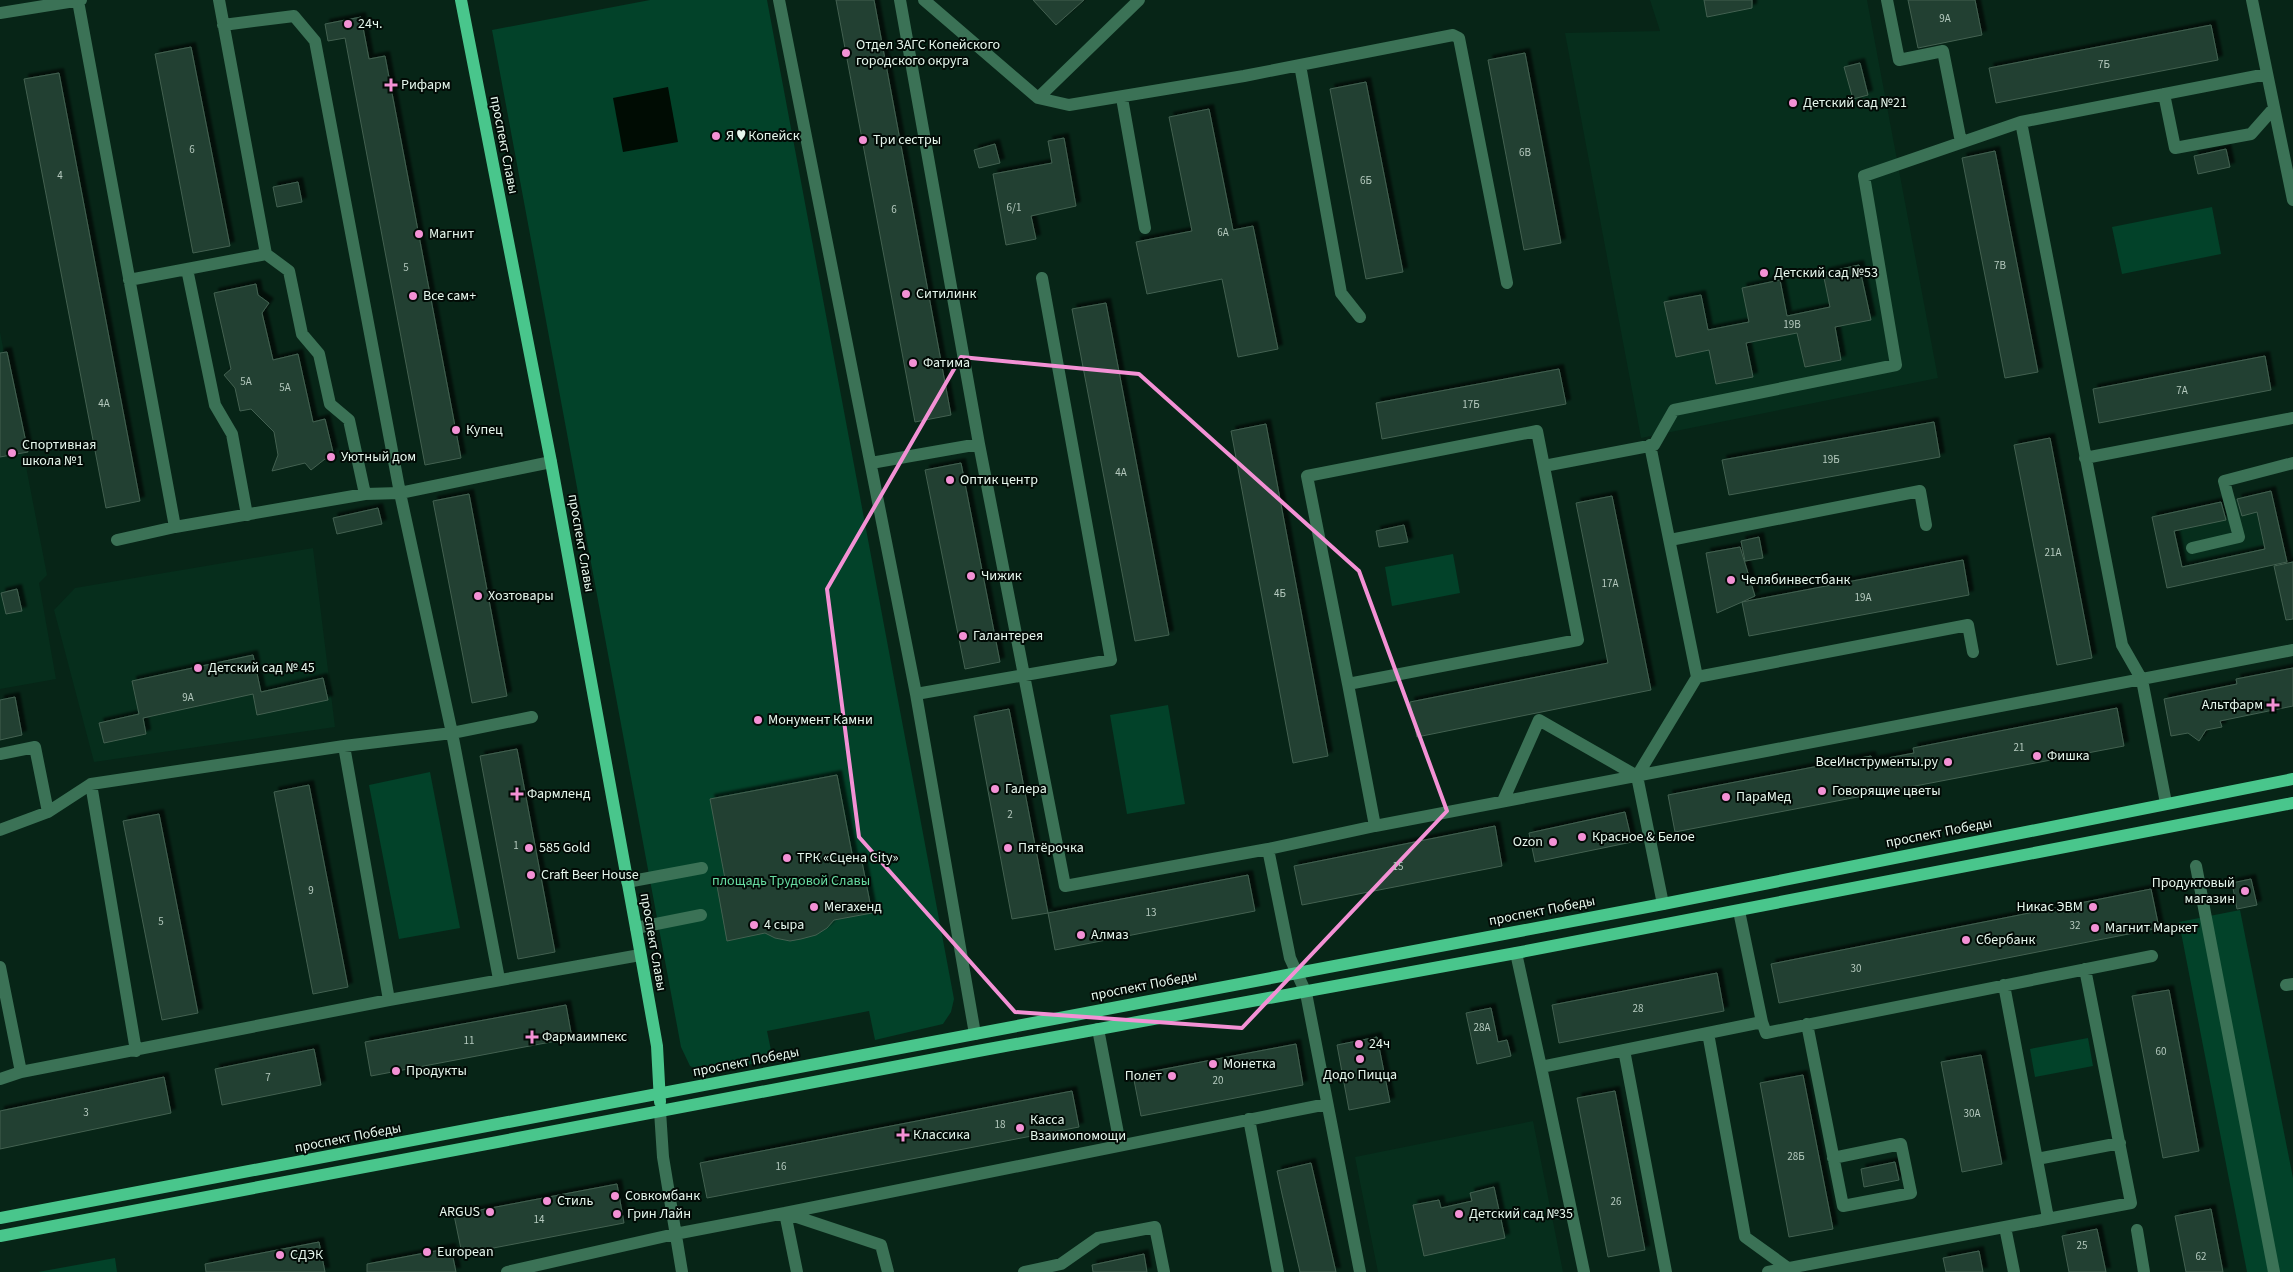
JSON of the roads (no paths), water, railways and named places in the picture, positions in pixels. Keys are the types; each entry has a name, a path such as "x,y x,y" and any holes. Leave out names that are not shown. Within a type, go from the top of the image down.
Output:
{"main road":[{"name":"проспект Славы","path":"461,0 551,462 636,928 656,1046 660,1112"},
{"name":"проспект Победы","path":"0,1218 1663,904 2293,779"},
{"path":"0,1236 978,1051 1306,993 2293,803"},
{"path":"975,1034 978,1051"}],"street":[{"path":"0,13 79,0 175,527"},
{"path":"219,0 266,254 289,271 302,334 319,354 330,404 349,420 365,494"},
{"path":"780,0 916,694 975,1034"},
{"path":"900,0 979,444 1065,886 1268,849 1503,801 2293,650"},
{"path":"924,0 1038,98 1070,105 1122,98 1453,35 1459,38 1507,283"},
{"path":"1038,98 1139,0"},
{"path":"1887,0 1899,60 1943,51 1961,142"},
{"path":"2252,0 2293,200"},
{"path":"223,25 294,16 315,41 400,493 452,733 499,979"},
{"path":"1300,65 1341,293 1360,317"},
{"path":"1544,466 1654,445 1674,410 1896,365 1864,176 2022,122 2267,74"},
{"path":"2164,94 2175,148 2251,134 2274,108"},
{"path":"1122,98 1145,228"},
{"path":"2022,122 2122,645 2142,680 2166,803"},
{"path":"129,280 266,254"},
{"path":"187,269 215,405 232,434 247,514"},
{"path":"916,694 1111,660 1042,278"},
{"path":"2085,458 2293,418"},
{"path":"1348,684 1578,640 1537,431 1307,476 1375,826"},
{"path":"871,463 979,444"},
{"path":"1650,445 1697,677 1637,776 1663,904"},
{"path":"118,540 175,527 365,494 400,493 551,462"},
{"path":"2192,548 2239,537 2224,481 2293,463"},
{"path":"1670,540 1920,491 1926,525"},
{"path":"1697,677 1968,625 1974,652"},
{"path":"0,830 48,812 91,784 344,746 452,733 532,717"},
{"path":"1503,801 1539,720 1637,776"},
{"path":"344,746 389,1000"},
{"path":"0,754 35,747 48,812"},
{"path":"91,784 136,1051"},
{"path":"1268,849 1290,958 1306,993 1360,1272"},
{"path":"2196,866 2274,1272"},
{"path":"627,882 702,868"},
{"path":"1739,911 1762,1022 1766,1033 2152,956"},
{"path":"636,928 701,915"},
{"path":"1516,953 1584,1272"},
{"path":"0,1079 21,1072 389,1000 640,955"},
{"path":"0,967 21,1072"},
{"path":"1768,1272 2131,1203 2085,969"},
{"path":"2004,985 2048,1218"},
{"path":"1541,1067 1762,1022"},
{"path":"1807,1024 1833,1158 1843,1206 1911,1193 1901,1144 1833,1158"},
{"path":"1098,1029 1120,1144"},
{"path":"1708,1033 1745,1237 1788,1268"},
{"path":"1624,1050 1666,1272"},
{"path":"507,1272 537,1269 675,1234 1327,1104"},
{"path":"660,1112 663,1157 682,1272"},
{"path":"1248,1119 1278,1272"},
{"path":"2037,1160 2120,1143"},
{"path":"785,1213 796,1272"},
{"path":"785,1213 881,1246 888,1272"},
{"path":"1024,1272 1062,1264 1098,1238 1156,1227 1164,1272"},
{"path":"2005,1227 2014,1272"},
{"path":"2137,1230 2144,1272"}],"place":[{"name":"24ч.","path":"348,24"},
{"name":"Отдел ЗАГС Копейского городского округа","path":"846,53"},
{"name":"Рифарм","path":"391,85"},
{"name":"Детский сад №21","path":"1793,103"},
{"name":"Я ♥ Копейск","path":"716,136"},
{"name":"Три сестры","path":"863,140"},
{"name":"Магнит","path":"419,234"},
{"name":"Детский сад №53","path":"1764,273"},
{"name":"Ситилинк","path":"906,294"},
{"name":"Все сам+","path":"413,296"},
{"name":"Фатима","path":"913,363"},
{"name":"Купец","path":"456,430"},
{"name":"Спортивная школа №1","path":"12,453"},
{"name":"Уютный дом","path":"331,457"},
{"name":"Оптик центр","path":"950,480"},
{"name":"Чижик","path":"971,576"},
{"name":"Челябинвестбанк","path":"1731,580"},
{"name":"Хозтовары","path":"478,596"},
{"name":"Галантерея","path":"963,636"},
{"name":"Детский сад № 45","path":"198,668"},
{"name":"Альтфарм","path":"2273,705"},
{"name":"Монумент Камни","path":"758,720"},
{"name":"Фишка","path":"2037,756"},
{"name":"ВсеИнструменты.ру","path":"1948,762"},
{"name":"Галера","path":"995,789"},
{"name":"Говорящие цветы","path":"1822,791"},
{"name":"Фармленд","path":"517,794"},
{"name":"ПараМед","path":"1726,797"},
{"name":"Красное & Белое","path":"1582,837"},
{"name":"Ozon","path":"1553,842"},
{"name":"585 Gold","path":"529,848"},
{"name":"Пятёрочка","path":"1008,848"},
{"name":"ТРК «Сцена City»","path":"787,858"},
{"name":"Craft Beer House","path":"531,875"},
{"name":"Продуктовый магазин","path":"2245,891"},
{"name":"Мегахенд","path":"814,907"},
{"name":"Никас ЭВМ","path":"2093,907"},
{"name":"4 сыра","path":"754,925"},
{"name":"Магнит Маркет","path":"2095,928"},
{"name":"Алмаз","path":"1081,935"},
{"name":"Сбербанк","path":"1966,940"},
{"name":"Фармаимпекс","path":"532,1037"},
{"name":"24ч","path":"1359,1044"},
{"name":"Додо Пицца","path":"1360,1059"},
{"name":"Монетка","path":"1213,1064"},
{"name":"Продукты","path":"396,1071"},
{"name":"Полет","path":"1172,1076"},
{"name":"Касса Взаимопомощи","path":"1020,1128"},
{"name":"Классика","path":"903,1135"},
{"name":"Совкомбанк","path":"615,1196"},
{"name":"Стиль","path":"547,1201"},
{"name":"ARGUS","path":"490,1212"},
{"name":"Грин Лайн","path":"617,1214"},
{"name":"Детский сад №35","path":"1459,1214"},
{"name":"European","path":"427,1252"},
{"name":"СДЭК","path":"280,1255"}],"park label":[{"name":"площадь Трудовой Славы","path":"791,881"}]}
